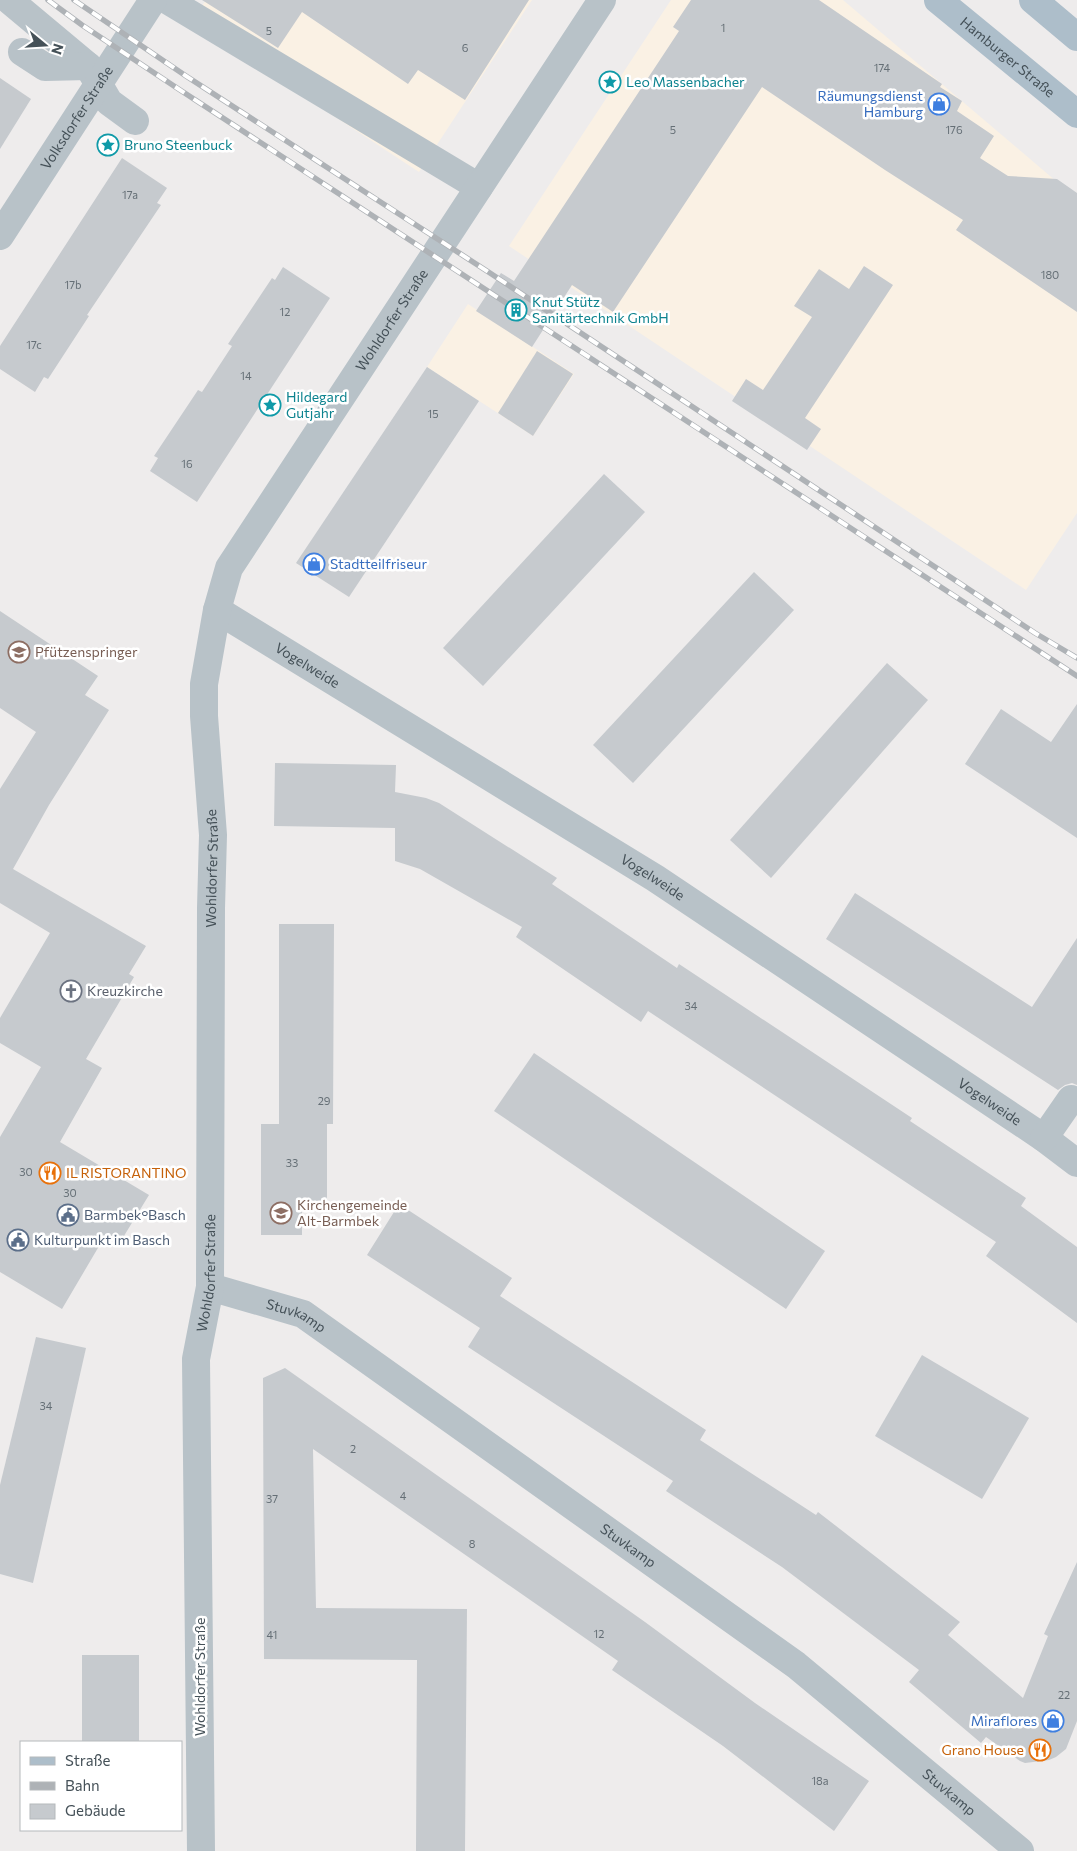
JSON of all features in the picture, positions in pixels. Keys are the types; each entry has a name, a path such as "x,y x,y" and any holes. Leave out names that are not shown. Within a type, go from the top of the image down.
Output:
{"main road":[{"name":"Hamburger Straße","path":"938,0 1077,114"},
{"path":"1033,0 1077,37"}],"street":[{"path":"9,0 94,74 109,102 135,120"},
{"name":"Volksdorfer Straße","path":"0,236 94,74 153,0"},
{"path":"167,0 478,187"},
{"name":"Wohldorfer Straße","path":"201,1851 196,1358 210,1287 213,835 204,716 204,684 217,610 229,568 602,0"},
{"path":"22,52 45,67 94,74"},
{"name":"Vogelweide","path":"217,610 656,878 1044,1138 1077,1163"},
{"path":"1044,1138 1071,1099"},
{"name":"Stuvkamp","path":"210,1287 303,1314 796,1665 1020,1851"}],"shaded area":[{"path":"206,0 532,0 419,172 191,22"},
{"path":"671,0 843,0 1077,199 1077,513 1026,590 509,246"},
{"path":"468,304 574,374 533,436 427,367"}],"building":[{"path":"202,0 529,0 465,100 418,70 408,84 302,12 278,48"},
{"path":"691,0 819,0 942,84 940,87 962,101 957,111 994,136 980,158 1008,176 1057,179 1077,193 1077,312 956,230 963,220 762,87 613,312 572,285 532,347 476,311 501,273 514,281 679,31 673,27"},
{"path":"0,78 31,99 0,149"},
{"path":"122,158 167,188 157,203 161,205 87,315 89,316 48,379 44,377 35,392 0,369 0,346"},
{"path":"864,266 893,285 805,418 821,429 807,450 732,401 746,379 763,390 812,317 794,306 819,269 849,289"},
{"path":"283,267 330,298 197,502 150,471 158,458 154,456 198,390 202,392 232,346 228,344 272,278 275,280"},
{"path":"537,351 573,374 533,436 498,413"},
{"path":"427,367 479,401 349,597 296,563"},
{"path":"604,474 645,512 483,686 443,648"},
{"path":"754,572 794,610 633,783 593,745"},
{"path":"0,611 98,676 85,695 109,710 49,805 13,869 146,946 129,974 134,977 86,1059 102,1068 60,1142 149,1195 119,1244 105,1236 62,1309 0,1272 0,1137 41,1067 0,1043 0,1018 50,933 0,903 0,789 36,732 0,708"},
{"path":"887,663 928,700 771,878 730,840"},
{"path":"1077,704 1077,838 965,764 1001,709 1051,742"},
{"path":"275,763 396,765 395,792 426,798 439,803 557,878 552,884 677,968 679,964 912,1118 910,1121 1026,1198 1021,1206 1077,1247 1077,1323 986,1256 996,1242 648,1011 641,1022 516,937 522,927 420,869 395,861 395,828 274,826"},
{"path":"855,893 1032,1007 1077,938 1077,1085 1072,1083 1058,1090 826,939"},
{"path":"279,924 334,924 333,1124 327,1124 327,1202 302,1202 302,1235 261,1235 261,1124 279,1124"},
{"path":"534,1053 825,1251 786,1309 494,1111"},
{"path":"399,1204 512,1278 500,1296 706,1430 700,1440 816,1515 818,1512 960,1622 948,1635 1023,1698 1048,1636 1044,1634 1077,1562 1077,1721 1066,1749 1049,1760 1025,1763 986,1737 981,1743 909,1682 919,1670 782,1567 666,1491 673,1481 468,1347 480,1328 367,1255"},
{"path":"36,1337 86,1348 33,1583 0,1574 0,1485"},
{"path":"922,1355 1029,1418 982,1499 875,1436"},
{"path":"285,1368 645,1622 755,1703 869,1781 834,1831 723,1746 612,1670 618,1661 313,1449 316,1608 467,1609 465,1851 416,1851 417,1660 264,1659 263,1378"},
{"path":"82,1655 139,1655 139,1741 82,1741"}],"railway":[{"path":"48,0 177,88 1077,676"},
{"path":"74,0 186,76 490,273 1035,633 1077,658"}],"place":[{"name":"Leo Massenbacher","path":"610,82"},
{"name":"Räumungsdienst Hamburg","path":"939,104"},
{"name":"Bruno Steenbuck","path":"108,145"},
{"name":"Knut Stütz Sanitärtechnik GmbH","path":"516,310"},
{"name":"Hildegard Gutjahr","path":"270,405"},
{"name":"Stadtteilfriseur","path":"314,564"},
{"name":"Pfützenspringer","path":"19,652"},
{"name":"Kreuzkirche","path":"71,991"},
{"name":"IL RISTORANTINO","path":"50,1173"},
{"name":"Kirchengemeinde Alt-Barmbek","path":"281,1213"},
{"name":"Barmbek°Basch","path":"68,1215"},
{"name":"Kulturpunkt im Basch","path":"18,1240"},
{"name":"Miraflores","path":"1053,1721"},
{"name":"Grano House","path":"1040,1750"}]}
